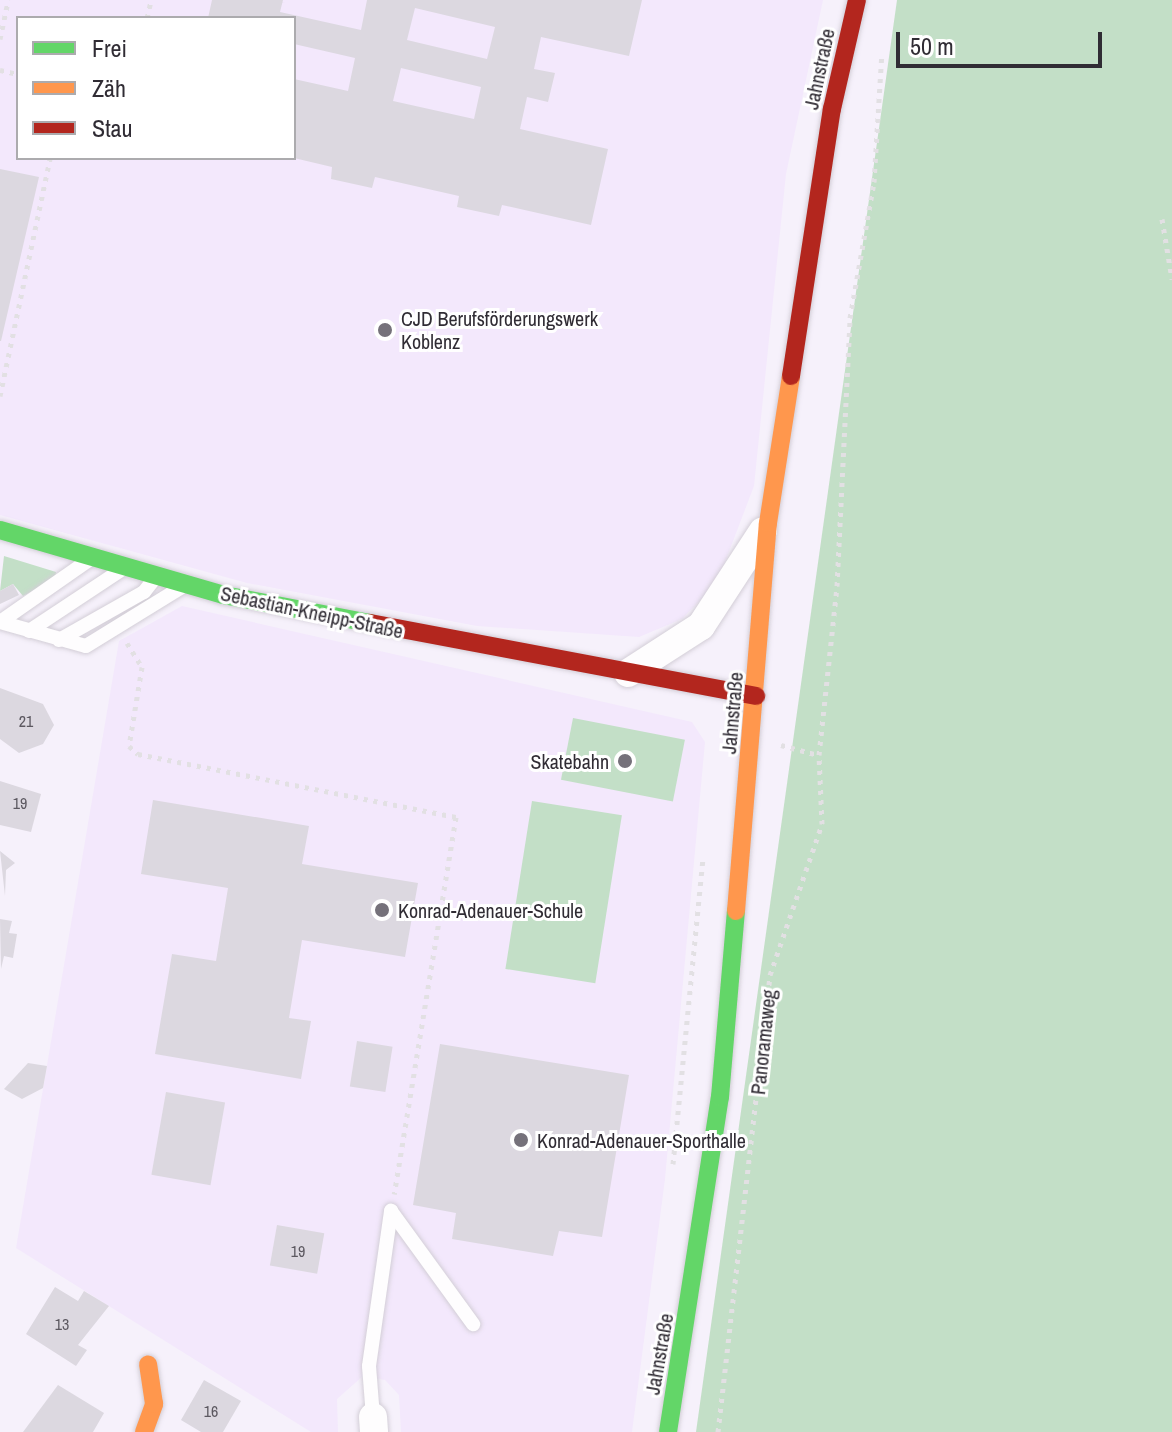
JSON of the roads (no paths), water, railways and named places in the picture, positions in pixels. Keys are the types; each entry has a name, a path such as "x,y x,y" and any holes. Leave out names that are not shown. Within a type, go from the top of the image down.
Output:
{"street":[{"name":"Jahnstraße","path":"668,1432 720,1097 756,696 768,523 832,109 857,0"},
{"path":"628,673 701,626 768,523"},
{"name":"Sebastian-Kneipp-Straße","path":"0,530 185,583 756,696"},
{"path":"144,1432 154,1404 148,1364"}],"lane":[{"path":"0,622 80,573 92,557"},
{"path":"29,631 111,582 124,566"},
{"path":"59,640 144,592 157,576"},
{"path":"0,622 86,646 185,583"},
{"path":"374,1424 369,1366 391,1211 473,1324"}],"place":[{"name":"CJD Berufsförderungswerk Koblenz","path":"385,330"},
{"name":"Skatebahn","path":"625,761"},
{"name":"Konrad-Adenauer-Schule","path":"382,910"},
{"name":"Konrad-Adenauer-Sporthalle","path":"521,1140"}]}
